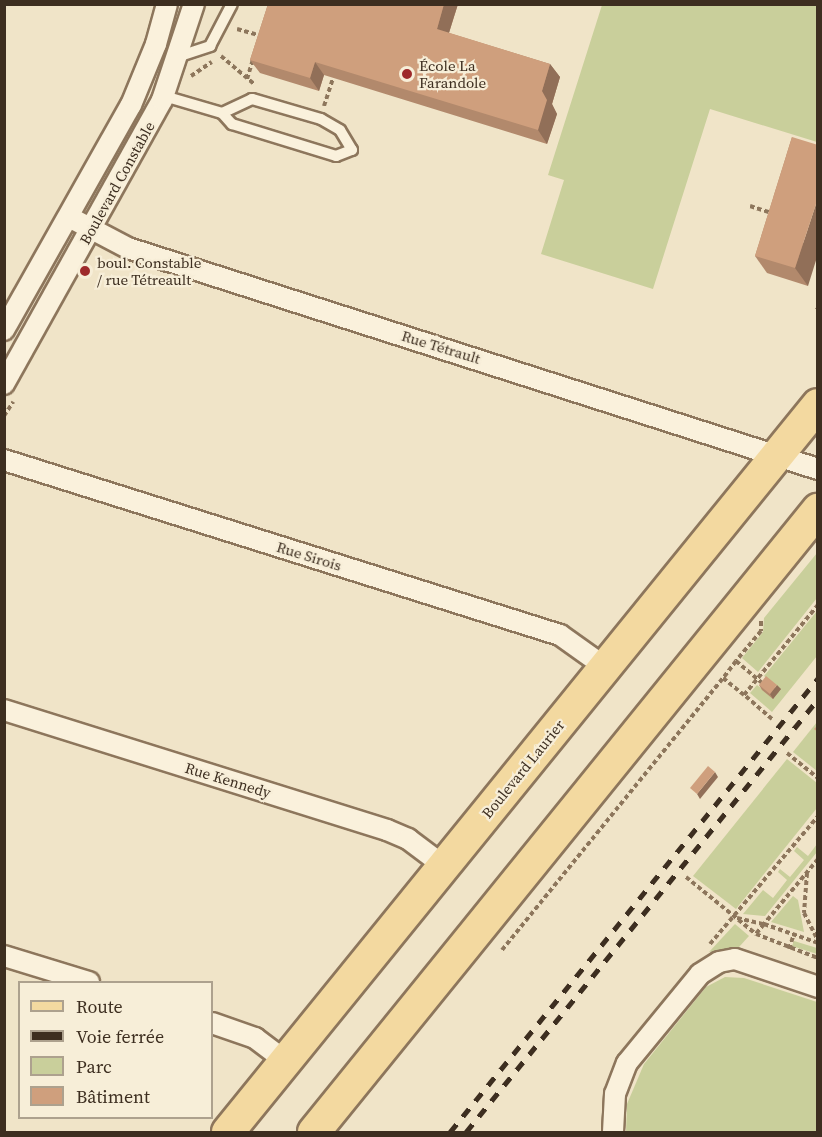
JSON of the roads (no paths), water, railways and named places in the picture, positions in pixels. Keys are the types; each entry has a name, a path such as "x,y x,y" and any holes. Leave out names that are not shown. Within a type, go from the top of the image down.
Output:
{"main road":[{"name":"Boulevard Laurier","path":"228,1132 818,405"},
{"path":"314,1132 818,510"}],"street":[{"name":"Boulevard Constable","path":"4,330 139,89 168,4"},
{"name":"Boulevard Constable","path":"4,384 164,96 180,56 194,4"},
{"name":"Rue Tétrault","path":"69,217 128,248 818,469"},
{"name":"Rue Sirois","path":"4,460 560,635 605,667"},
{"name":"Rue Kennedy","path":"4,710 387,830 408,839 444,866"},
{"path":"4,956 86,981"},
{"path":"613,1132 615,1094 627,1063 700,974 718,962 735,960 818,987"},
{"path":"213,1023 255,1038 286,1061"}],"lane":[{"path":"180,56 210,46 232,4"},
{"path":"164,96 222,113 232,124 336,156 352,150 340,130 321,119 252,99 222,113"}],"railway":[{"path":"450,1132 818,678"},
{"path":"466,1132 818,699"}],"place":[{"name":"École La Farandole","path":"407,74"},
{"name":"boul. Constable / rue Tétreault","path":"85,271"}]}
